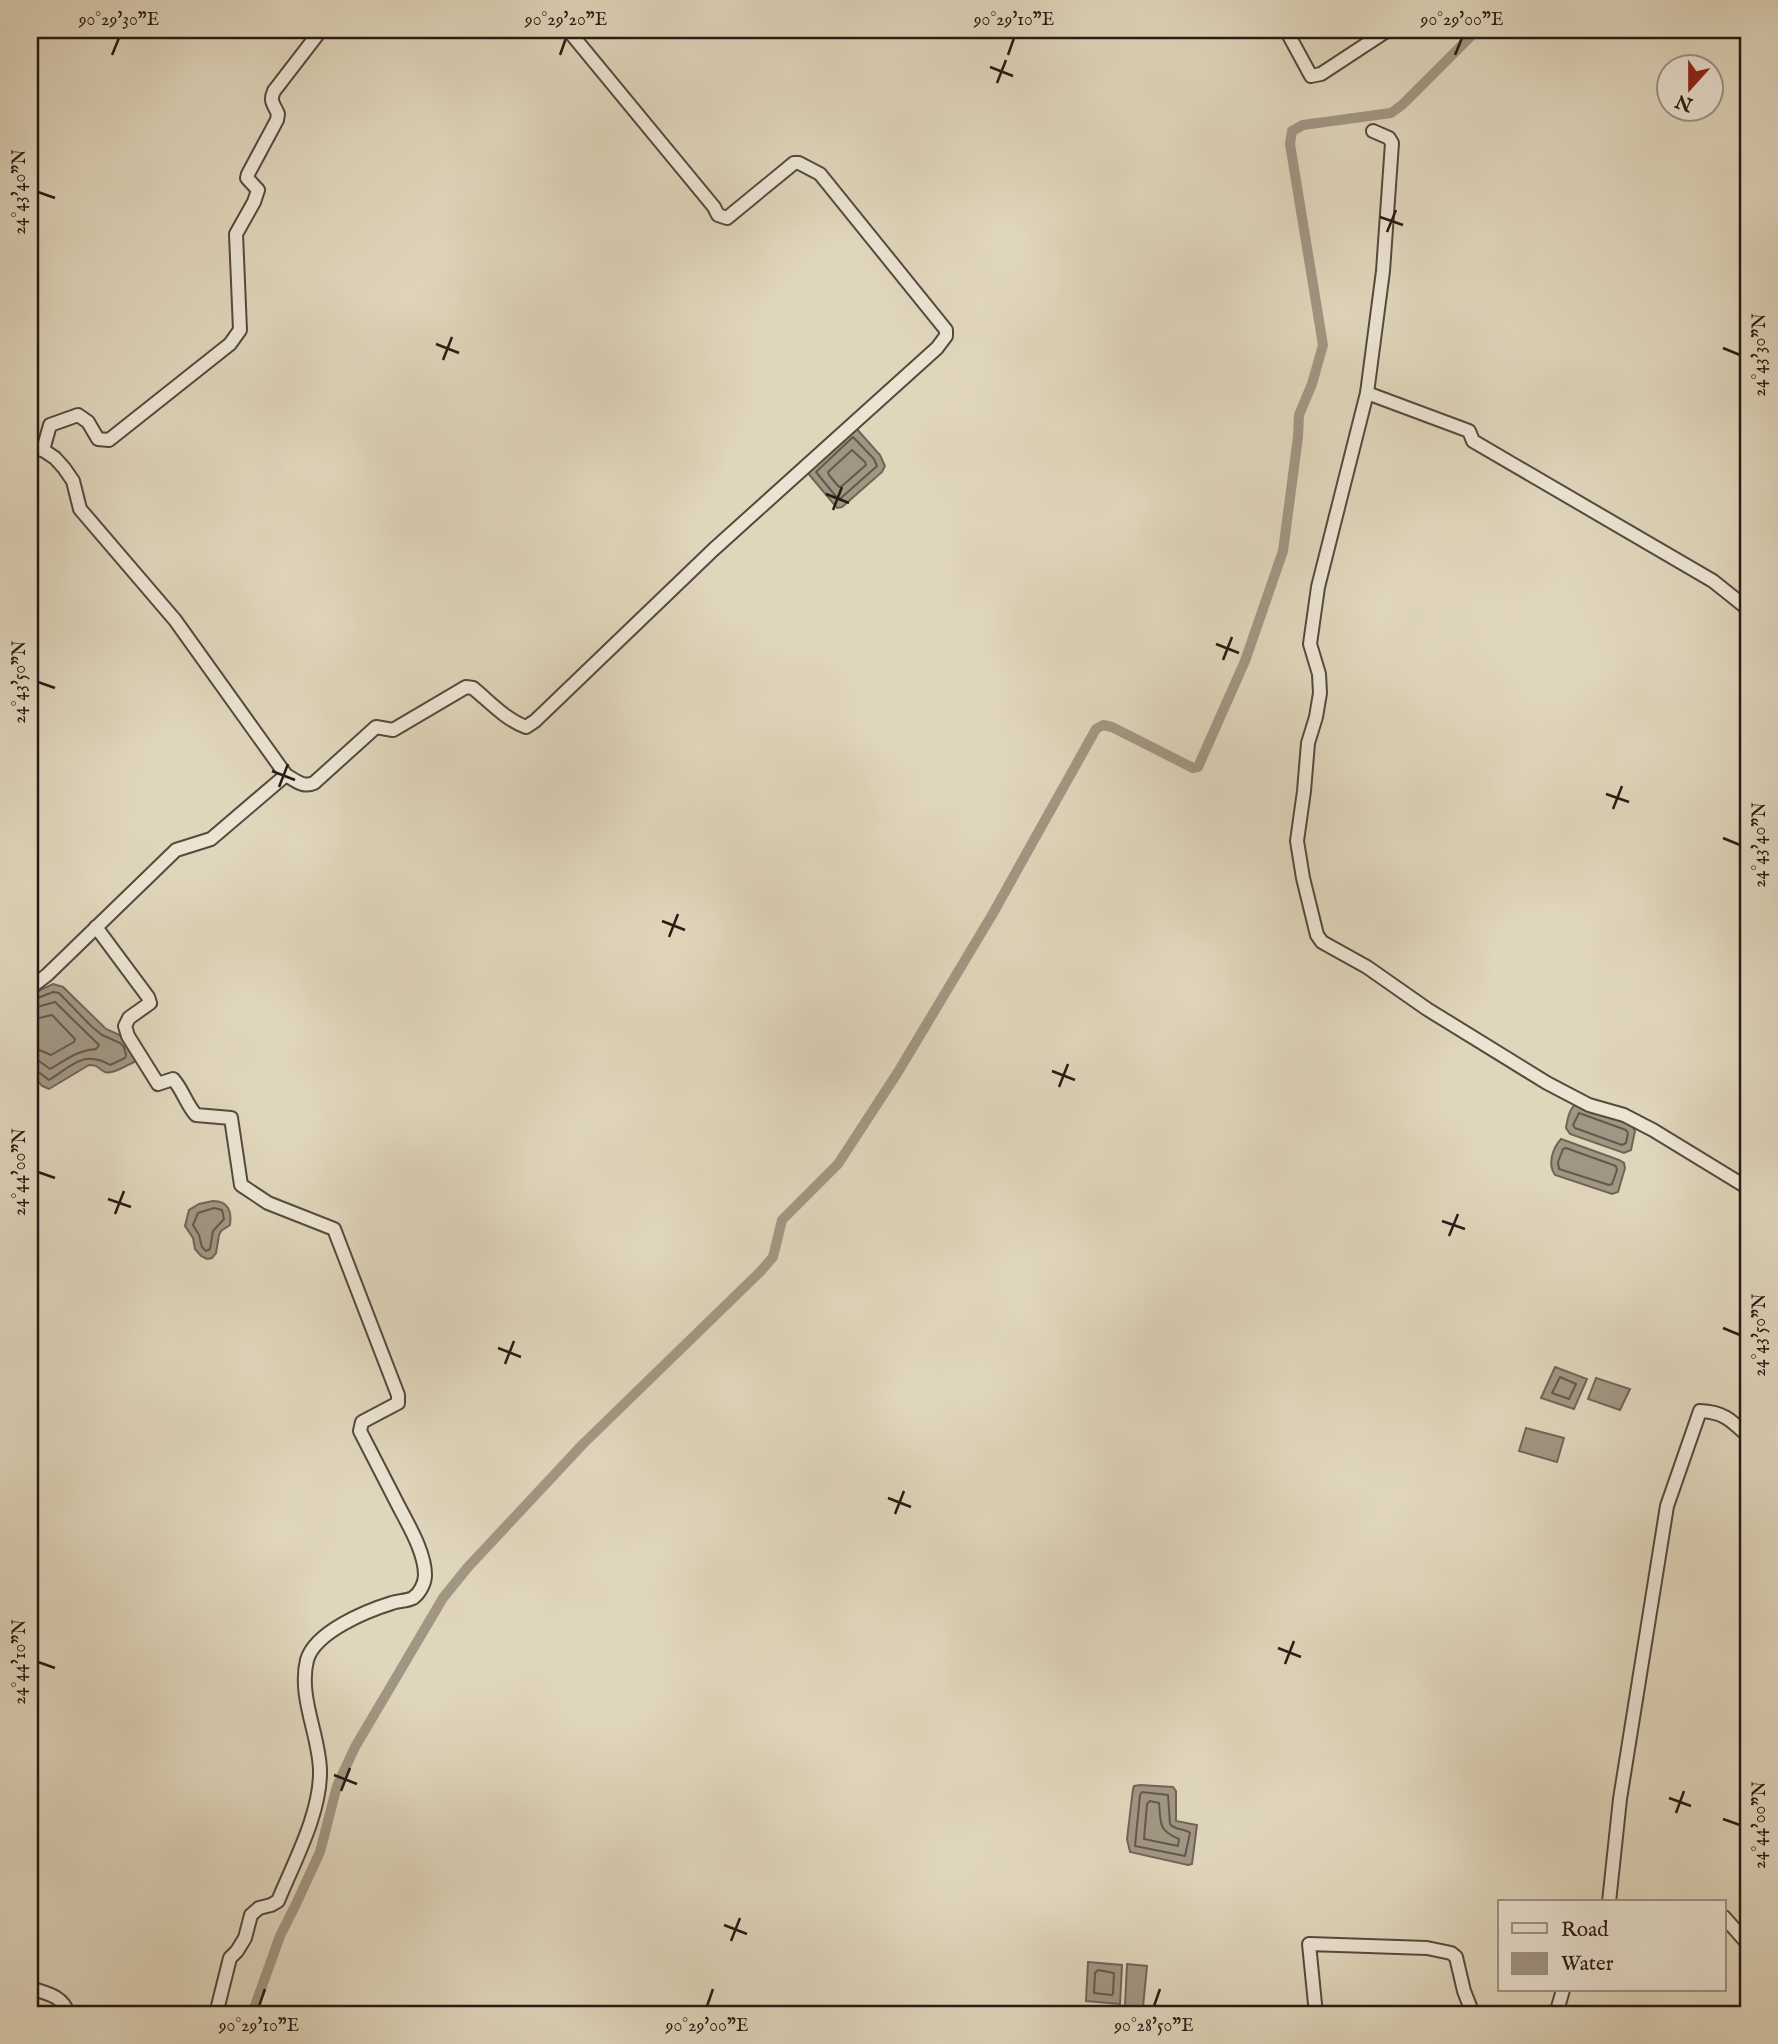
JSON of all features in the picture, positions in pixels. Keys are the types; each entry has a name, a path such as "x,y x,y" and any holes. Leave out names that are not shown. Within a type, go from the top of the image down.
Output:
{"street":[{"path":"43,450 50,425 78,415 88,422 98,439 109,440 230,344 240,330 236,234 258,190 247,178 248,174 277,120 278,114 271,104 271,99 321,30"},
{"path":"30,448 43,450 64,468 73,481 80,509 175,620 286,775 303,785 309,786 376,727 393,730 466,687 473,688 508,718 521,725 526,727 535,722 713,550 946,337 946,330 820,174 794,163 738,211 727,218 718,215 568,30"},
{"path":"1286,30 1311,76 1321,74 1388,30"},
{"path":"1373,131 1389,138 1392,143 1383,271 1367,393 1318,587 1310,643 1319,674 1320,693 1308,743 1297,841 1317,935 1322,942 1367,967 1427,1009 1547,1083 1589,1105 1624,1115 1653,1130 1748,1188"},
{"path":"1367,393 1469,431 1473,441 1713,581 1748,609"},
{"path":"30,988 47,975 176,850 211,839 286,775"},
{"path":"96,927 148,997 150,1003 129,1018 125,1026 128,1037 158,1084 173,1079 181,1088 189,1108 196,1115 231,1118 241,1185 268,1203 334,1229 398,1395 398,1403 362,1422 360,1431 415,1539 425,1572 424,1583 412,1598 391,1603 339,1625 312,1648 307,1660 304,1683 320,1769 318,1796 278,1901 251,1914 244,1938 230,1958 216,2014"},
{"path":"1609,1900 1620,1800 1667,1506 1700,1411 1714,1411 1726,1416 1748,1436"},
{"path":"1726,1919 1748,1944"},
{"path":"1316,2014 1309,1944 1427,1948 1451,1953 1456,1957 1473,2014"},
{"path":"30,1988 61,2000 68,2014"},
{"path":"1556,2014 1562,1992"}],"water":[{"path":"855,427 880,455 885,466 882,472 842,507 837,508 807,472"},
{"path":"53,984 63,987 106,1029 124,1037 135,1058 134,1062 108,1073 89,1065 49,1089 42,1086 30,1072 30,995"},
{"path":"1576,1104 1631,1124 1635,1131 1631,1150 1624,1153 1570,1134 1566,1128 1567,1122"},
{"path":"1561,1139 1624,1163 1618,1192 1612,1194 1555,1175 1551,1166 1552,1156"},
{"path":"213,1201 228,1208 230,1225 219,1235 216,1253 207,1259 195,1249 193,1238 185,1226 189,1210 199,1204"},
{"path":"1555,1367 1587,1379 1574,1409 1541,1398"},
{"path":"1596,1378 1630,1389 1620,1410 1588,1399"},
{"path":"1526,1428 1564,1438 1557,1462 1519,1451"},
{"path":"1134,1786 1173,1787 1176,1791 1176,1821 1197,1825 1192,1864 1130,1852 1127,1839 1133,1789"},
{"path":"1088,1962 1122,1965 1120,2004 1086,2001"},
{"path":"1127,1964 1147,1966 1143,2007 1125,2006"}],"waterway":[{"path":"252,2014 280,1936 320,1852 337,1786 355,1747 443,1598 468,1567 583,1444 773,1257 782,1220 838,1164 898,1072 992,915 1096,729 1103,725 1112,727 1193,768 1198,767 1245,661 1283,551 1299,415 1312,384 1323,345 1290,144 1292,131 1303,125 1391,113 1477,30"}]}
